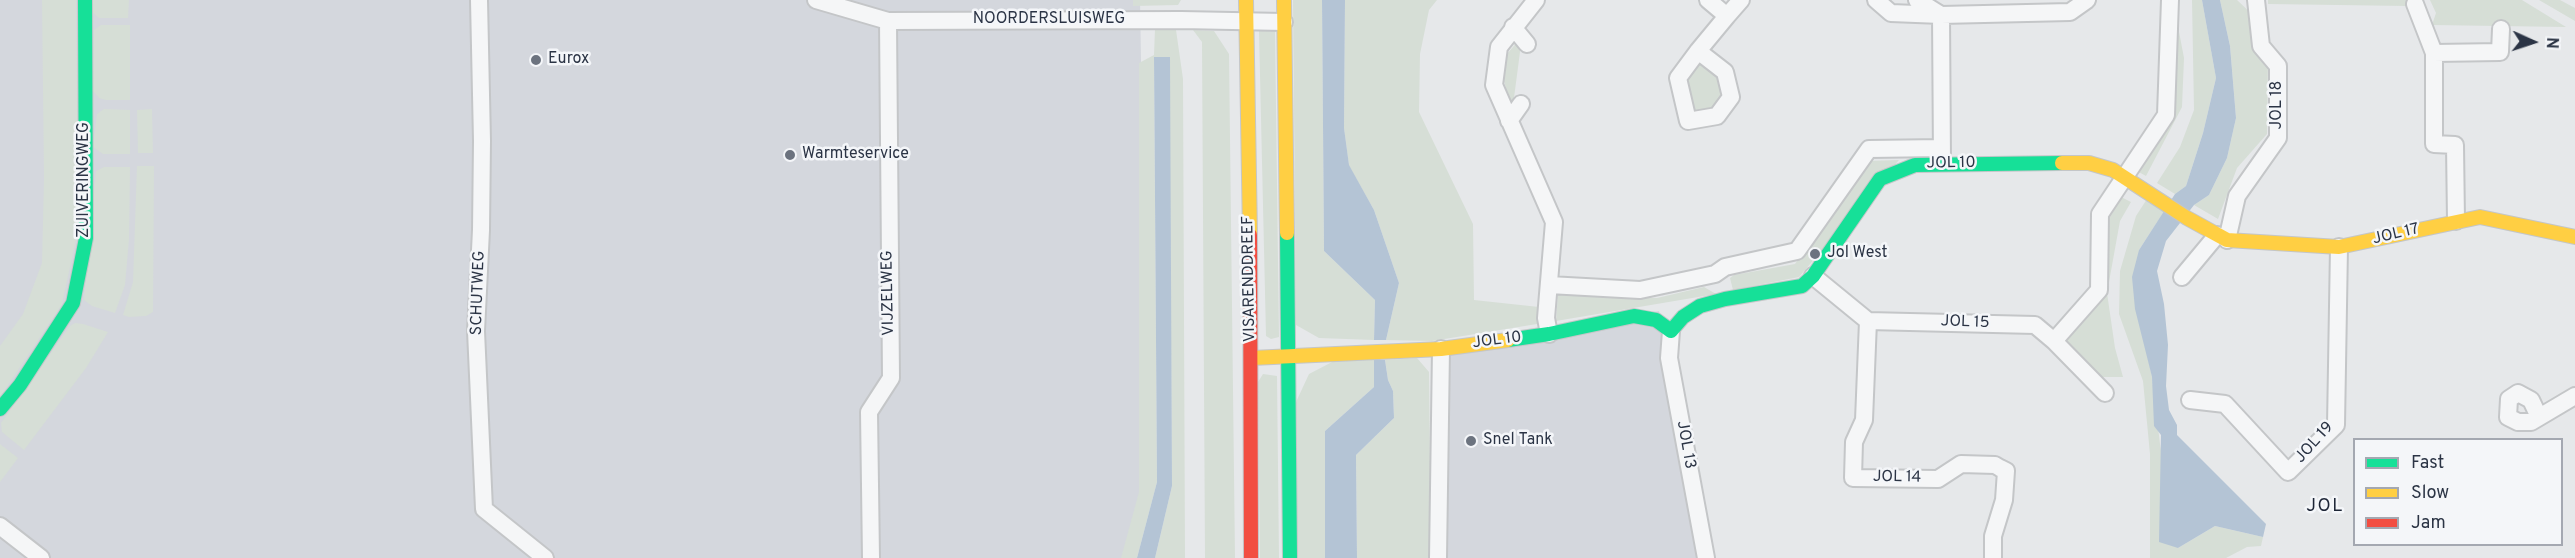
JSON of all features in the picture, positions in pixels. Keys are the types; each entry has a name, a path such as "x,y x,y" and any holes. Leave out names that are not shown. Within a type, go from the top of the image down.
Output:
{"street":[{"name":"ZUIVERINGWEG","path":"0,409 20,385 73,303 86,238 85,0"},
{"name":"SCHUTWEG","path":"479,0 482,230 476,331 484,509 544,558"},
{"name":"NOORDERSLUISWEG","path":"816,0 888,21 1284,22"},
{"name":"VISARENDDREEF","path":"1246,0 1252,358 1251,558"},
{"path":"1284,0 1290,558"},
{"path":"1536,0 1499,47 1494,85 1554,222 1546,318 1549,334"},
{"path":"1708,0 1727,16"},
{"path":"1698,51 1741,0"},
{"path":"1876,0 1891,13 1941,15 2070,12 2087,0"},
{"path":"1917,0 1941,15"},
{"path":"2054,341 2099,290 2100,214 2166,115 2170,0"},
{"name":"JOL 18","path":"2222,237 2237,196 2278,138 2278,66 2260,46 2256,0"},
{"path":"2415,4 2434,53 2434,144 2455,145 2456,221"},
{"path":"1941,15 1942,156"},
{"name":"VIJZELWEG","path":"871,558 869,412 891,378 888,21"},
{"path":"1513,27 1527,44"},
{"path":"2434,53 2500,52 2501,29"},
{"path":"1509,121 1521,104"},
{"name":"JOL 10","path":"1549,285 1640,290 1715,274 1725,267 1797,251 1869,149 1942,156 2089,163 2124,176"},
{"name":"JOL 10","path":"1252,358 1441,349 1549,334 1634,316 1656,320 1671,331 1683,316 1701,306 1725,298 1802,286 1813,276 1880,179 1942,156"},
{"name":"JOL 17","path":"2124,176 2187,218 2222,237 2339,248 2456,221 2480,218 2575,237"},
{"path":"2182,277 2222,237"},
{"name":"JOL 19","path":"2190,400 2225,404 2288,472 2336,425 2339,248"},
{"path":"1715,274 1725,298"},
{"path":"1813,276 1868,321"},
{"name":"JOL 15","path":"1868,321 2035,326 2054,341 2105,393"},
{"name":"JOL 14","path":"1868,321 1864,420 1854,442 1853,478 1938,479 1961,464 1995,465 2006,471 2004,500 1993,536 1993,558"},
{"name":"JOL 13","path":"1671,331 1669,358 1706,558"},
{"path":"1438,558 1441,349"},
{"path":"2539,417 2575,396"},
{"path":"0,526 41,558"}],"shaded area":[{"path":"0,0 1140,0 1148,485 1130,558 0,558"},
{"path":"42,0 76,0 78,230 62,304 0,397 0,346 23,314 42,263 44,178"},
{"path":"92,0 129,0 128,18 99,18 93,13"},
{"path":"1133,0 1181,0 1178,5 1133,6"},
{"path":"1293,0 1322,0 1324,251 1375,300 1374,340 1319,338 1296,325"},
{"path":"1345,0 1437,0 1429,10 1420,54 1419,112 1473,224 1474,300 1539,307 1537,324 1432,341 1386,340 1399,283 1374,210 1349,166 1344,128"},
{"path":"2173,0 2184,58 2182,107 2146,176 2137,171 2172,112"},
{"path":"2192,0 2202,0 2216,78 2203,133 2186,186 2175,194 2157,183 2180,147 2194,110"},
{"path":"2220,0 2237,0 2255,17 2268,58 2267,134 2237,168 2218,219 2194,205 2209,195 2227,158 2236,118 2230,46"},
{"path":"2268,0 2413,0 2407,6 2268,4"},
{"path":"2430,0 2522,0 2566,27 2432,25 2436,13"},
{"path":"2539,0 2560,0 2575,8 2575,21"},
{"path":"101,25 130,25 130,100 106,100 99,98 93,91 94,30"},
{"path":"1155,29 1176,30 1183,79 1185,558 1155,558 1172,486 1169,57 1154,57 1157,482 1137,558 1121,558 1139,492 1139,63 1154,55"},
{"path":"1193,30 1214,31 1229,54 1235,558 1205,558 1202,42"},
{"path":"1275,30 1279,337 1271,339 1266,336 1259,31"},
{"path":"1519,40 1520,52 1512,113 1504,81 1507,54"},
{"path":"1700,61 1722,76 1724,92 1709,114 1687,114 1682,83"},
{"path":"104,109 130,110 130,154 103,154 93,147 97,114"},
{"path":"152,109 153,153 138,153 137,110"},
{"path":"1899,160 1799,277 1733,290 1730,278 1734,275 1795,264 1867,161"},
{"path":"137,166 154,166 153,312 146,316 129,317 123,315 133,282"},
{"path":"104,167 130,167 129,239 125,285 115,313 92,306 84,300 96,171"},
{"path":"2119,196 2131,202 2120,221 2107,293 2115,348 2123,377 2098,377 2062,341 2096,301 2108,205"},
{"path":"2147,199 2165,210 2139,250 2146,348 2178,548 2215,526 2263,537 2261,546 2247,547 2226,558 2150,558 2150,454 2143,381 2119,314 2120,271 2136,216"},
{"path":"1704,287 1716,294 1556,321 1558,293 1657,298"},
{"path":"1659,311 1713,558 1438,558 1440,349"},
{"path":"75,323 108,332 86,368 24,450 2,432 1,423 70,326"},
{"path":"1417,358 1429,372 1431,558 1357,558 1356,455 1394,418 1393,391 1388,380 1385,360"},
{"path":"1374,360 1374,387 1325,431 1325,558 1297,558 1296,402 1309,374 1334,361"},
{"path":"1263,374 1277,376 1279,558 1260,558 1258,382"},
{"path":"0,444 18,458 0,482"}],"water":[{"path":"1322,0 1345,0 1344,128 1349,165 1374,210 1399,283 1386,340 1374,340 1375,300 1324,251"},
{"path":"2202,0 2220,0 2230,46 2236,118 2227,158 2209,195 2194,205 2166,241 2157,271 2164,304 2168,345 2166,386 2169,410 2177,425 2177,435 2266,524 2263,537 2215,526 2178,548 2159,542 2161,435 2154,426 2152,377 2135,309 2132,277 2139,250 2175,194 2186,186 2203,133 2216,78"},
{"path":"1154,57 1170,57 1172,486 1155,558 1137,558 1157,482"},
{"path":"1374,360 1385,360 1388,380 1393,391 1394,418 1356,455 1357,558 1325,558 1325,431 1374,387"}],"traffic: fast":[{"path":"0,409 20,385 73,303 86,238 85,0"},
{"path":"1508,340 1634,316 1656,320 1671,331 1683,317 1700,306 1725,299 1802,286 1813,276 1880,179 1915,165 2062,163"},
{"path":"1287,233 1290,558"}],"traffic: slow":[{"path":"1246,0 1250,235"},
{"path":"1284,0 1287,233"},
{"path":"2062,163 2089,163 2113,170 2187,218 2227,240 2339,247 2480,217 2575,237"},
{"path":"1252,358 1441,349 1508,340"}],"traffic: jam":[{"path":"1250,235 1251,558"}],"place":[{"name":"Eurox","path":"536,60"},
{"name":"Warmteservice","path":"790,155"},
{"name":"Jol West","path":"1815,254"},
{"name":"Snel Tank","path":"1471,441"}],"district":[{"name":"JOL","path":"2325,507"}]}
